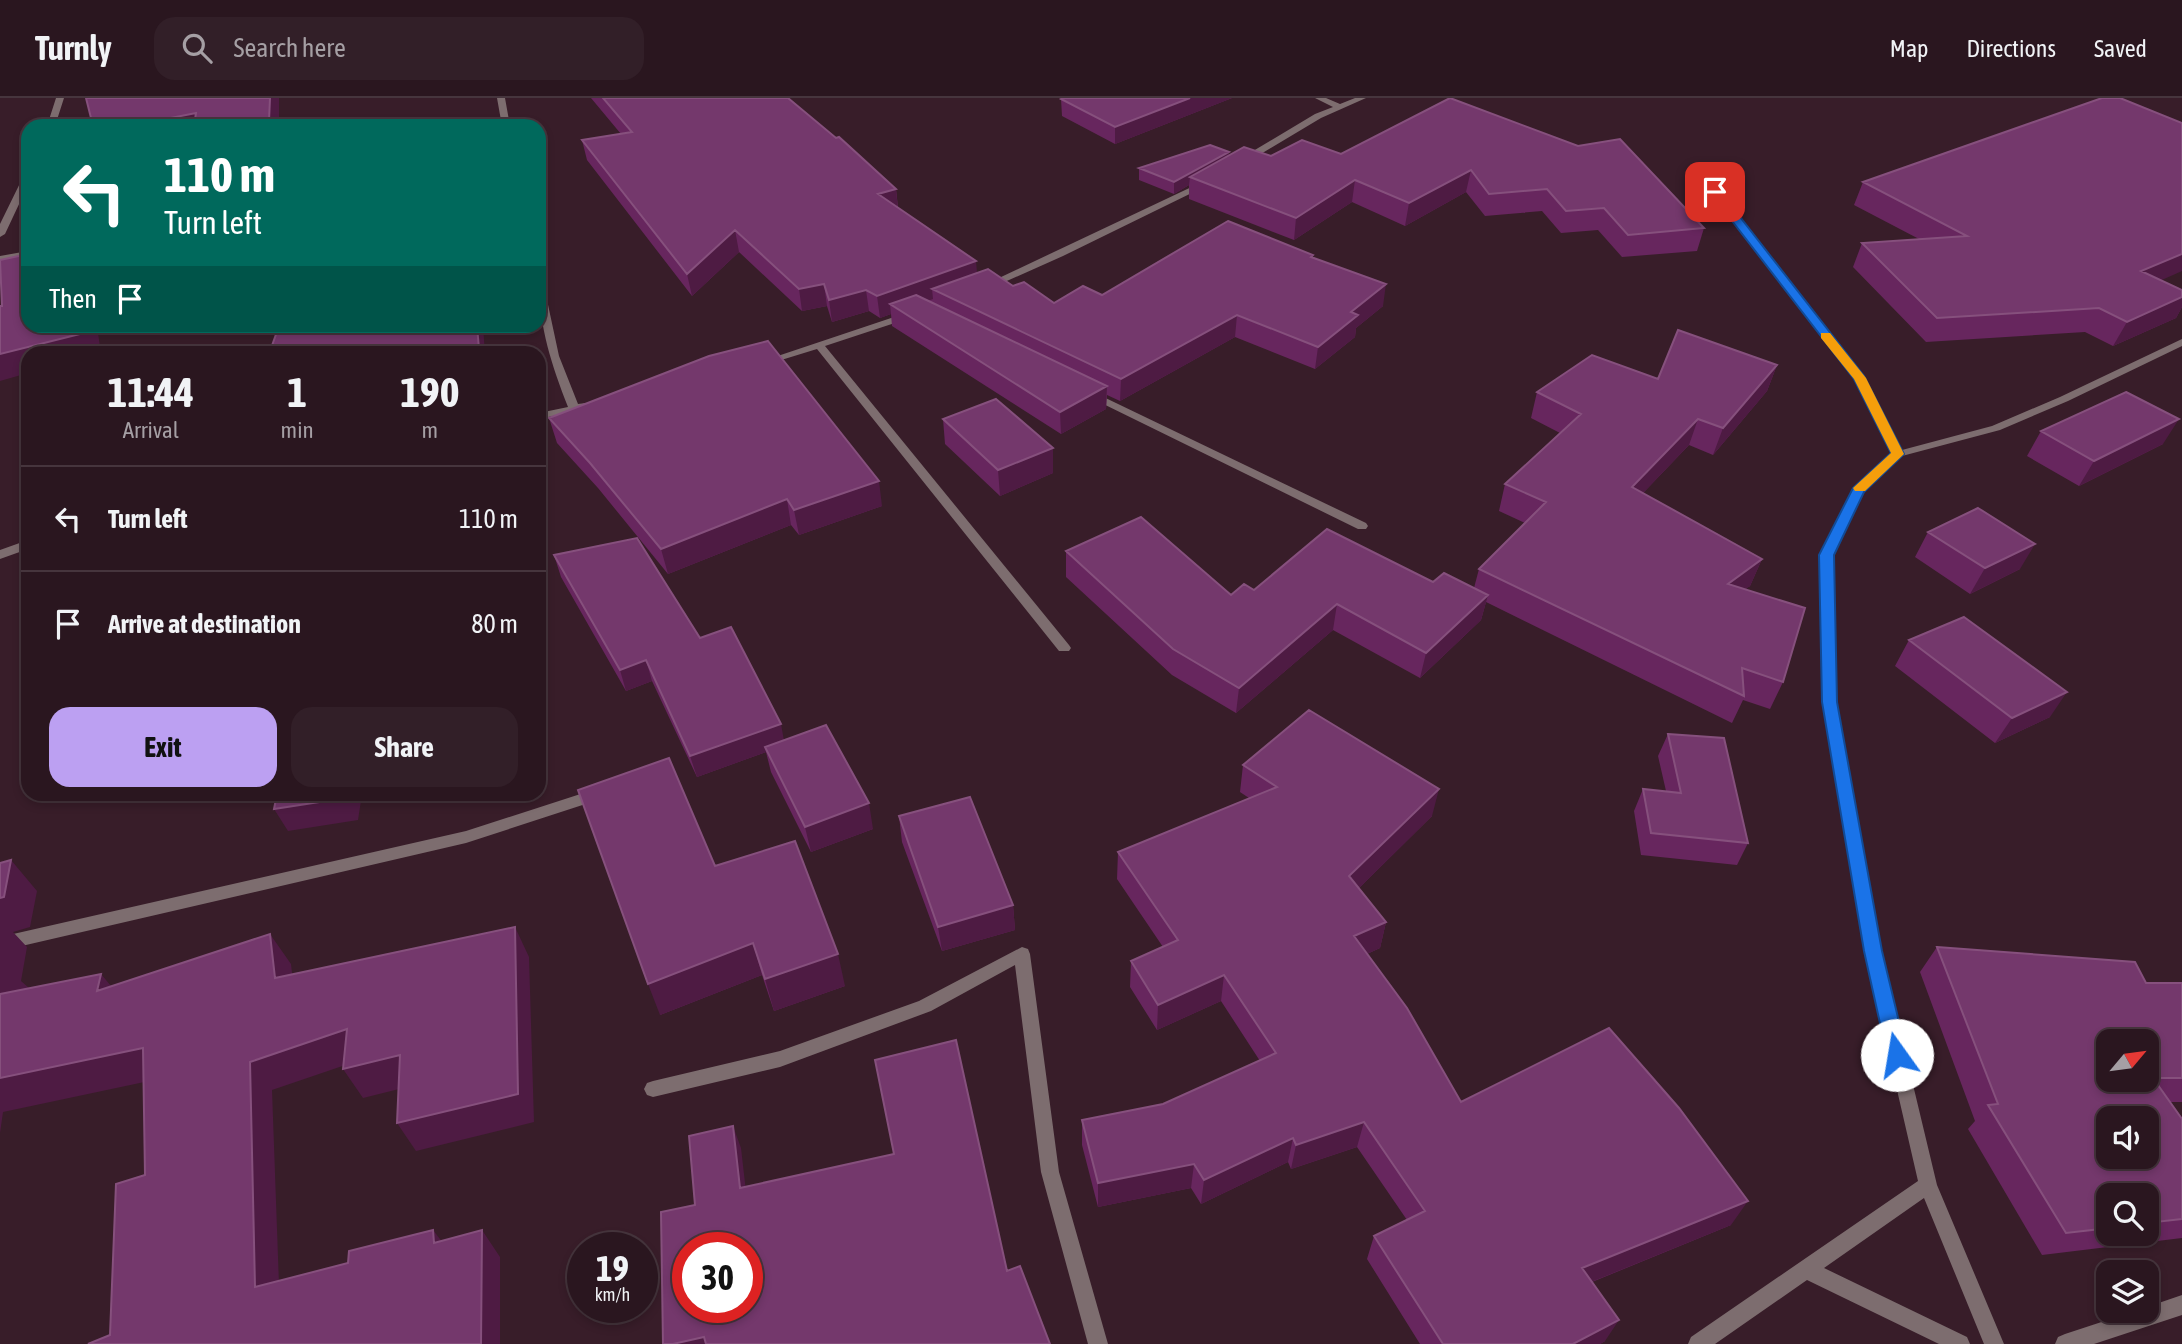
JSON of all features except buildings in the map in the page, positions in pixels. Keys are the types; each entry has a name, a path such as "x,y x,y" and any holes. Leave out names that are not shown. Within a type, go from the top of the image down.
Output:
{"street":[{"path":"53,119 60,98"},
{"path":"501,98 505,119"},
{"path":"1319,98 1340,107"},
{"path":"1227,171 1318,116 1362,98"},
{"path":"1698,170 1860,378 1898,454"},
{"path":"978,289 1084,243 1193,191 1216,177"},
{"path":"0,234 21,190"},
{"path":"0,259 21,255"},
{"path":"754,365 820,346 920,311"},
{"path":"546,319 554,356 575,409"},
{"path":"1994,1344 1927,1185 1873,951 1829,702 1826,555 1858,491 1898,454 1996,428 2064,399 2182,342"},
{"path":"820,346 1064,648"},
{"path":"1080,389 1362,526"},
{"path":"546,415 600,403"},
{"path":"0,555 21,547"},
{"path":"0,944 466,837 616,788"},
{"path":"653,1089 780,1059 913,1010 1021,954 1050,1172 1098,1344"},
{"path":"1698,1344 1927,1185"},
{"path":"1806,1269 1960,1344"},
{"path":"2065,1344 2182,1306"}],"slow traffic":[{"path":"1826,335 1860,378 1898,454 1860,488"}],"route":[{"path":"1715,192 1860,378 1898,454 1858,491 1826,555 1829,702 1873,951 1897,1055"}]}
